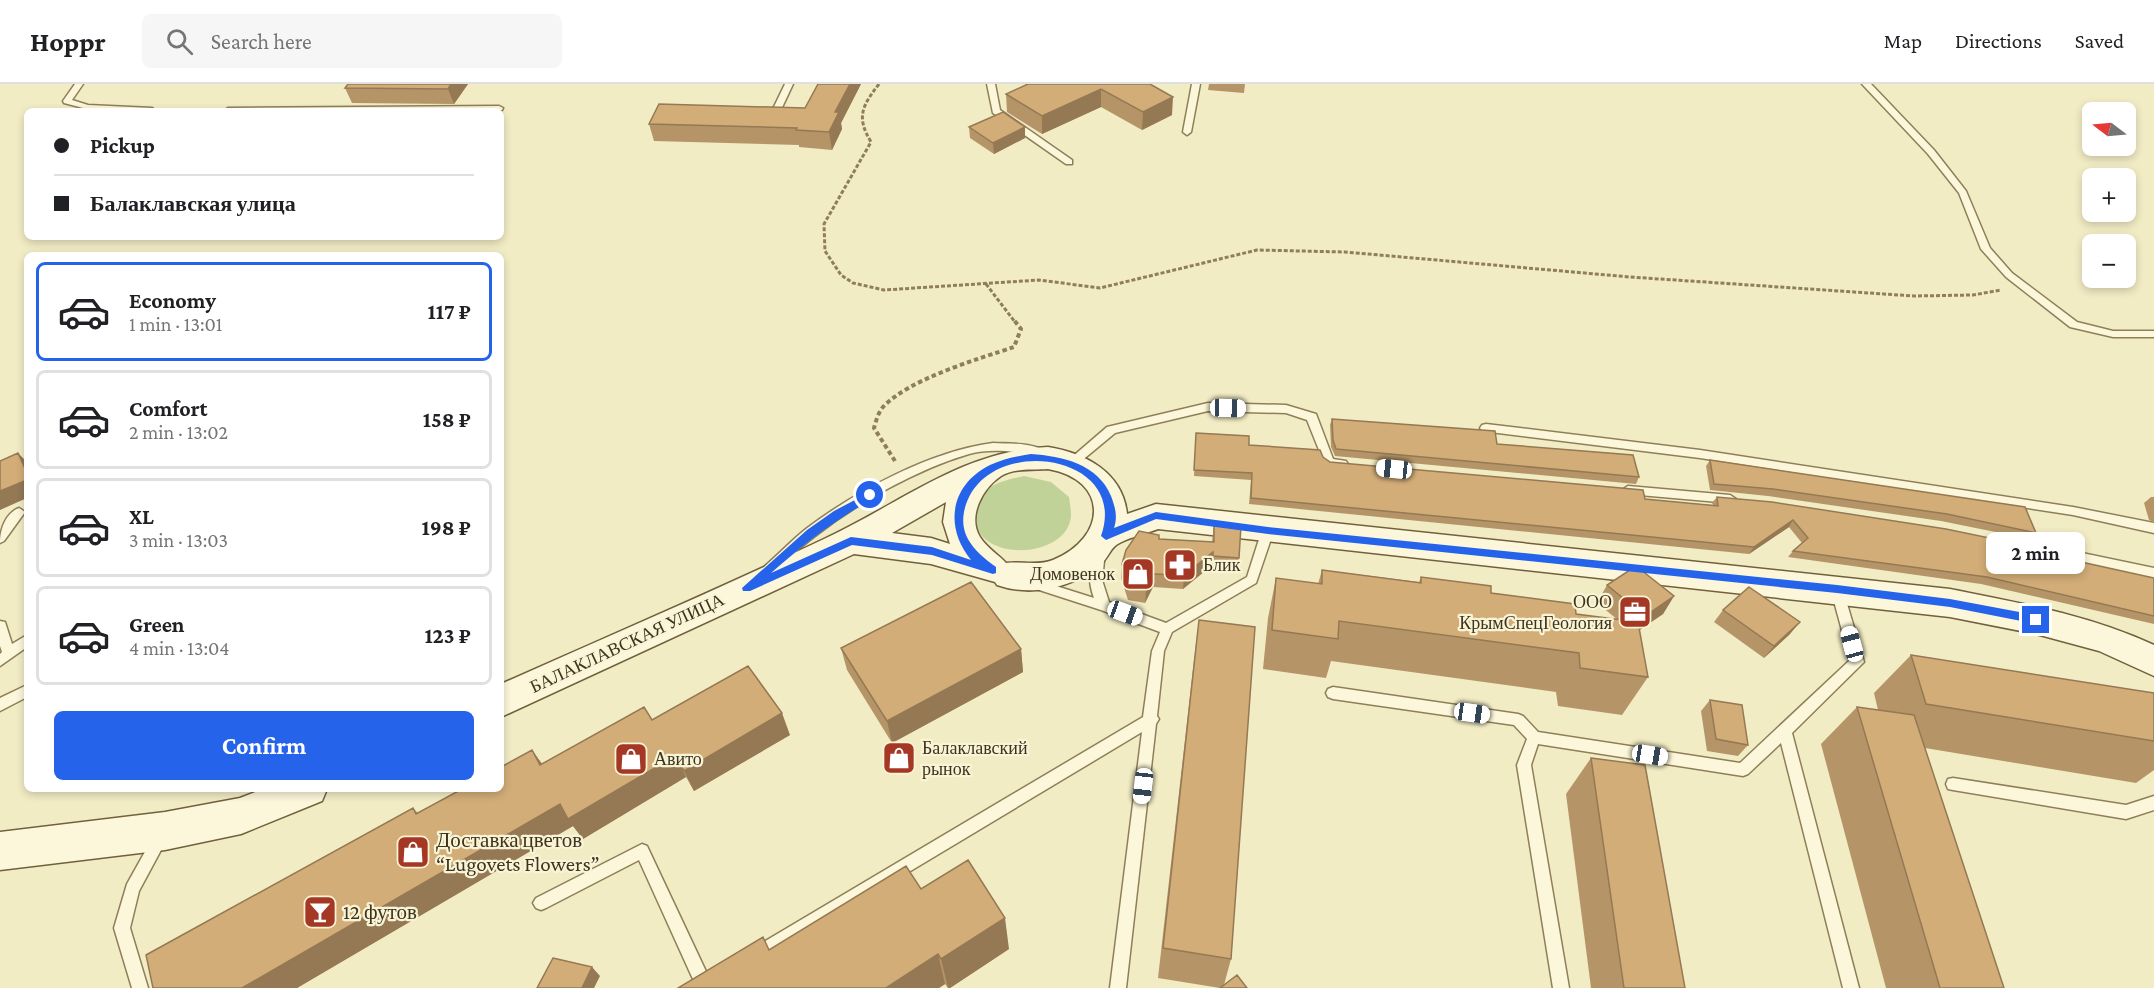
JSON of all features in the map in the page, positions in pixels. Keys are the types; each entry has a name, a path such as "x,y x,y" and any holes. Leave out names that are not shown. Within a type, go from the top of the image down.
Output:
{"main road":[{"name":"БАЛАКЛАВСКАЯ УЛИЦА","path":"504,700 851,541 934,495 992,468 1010,461 1031,458 1061,461"},
{"path":"851,541 932,551 1001,573 1045,576 1062,572 1091,555 1103,540 1111,522 1112,509 1108,498 1094,477 1061,461"},
{"path":"992,468 974,482 962,499 958,519 962,538 974,556 1001,573"},
{"path":"1108,498 1156,516 1268,531 1837,589 1950,603 2036,620 2107,639 2154,661"},
{"path":"1103,540 1131,524 1156,516"},
{"path":"0,851 165,831 242,816 301,792"}],"lane":[{"path":"79,84 67,101 87,106 113,108"},
{"path":"753,116 774,116 789,84"},
{"path":"991,84 996,111 1069,162"},
{"path":"1187,132 1196,84"},
{"path":"1866,84 1931,152 1963,193 1986,249 2009,275 2074,325 2113,334 2154,334"},
{"path":"747,588 810,533 838,513 906,474 969,450 993,447 1036,451 1061,461 1111,430 1208,407 1286,409 1312,417 1329,462 1353,465"},
{"path":"1486,428 1700,454 2073,511 2154,528"},
{"path":"1614,489 1744,500"},
{"path":"0,538 19,512"},
{"path":"1118,988 1152,719 1158,651 1167,628 1252,580 1268,531"},
{"path":"1103,540 1094,575 1096,590 1104,606"},
{"path":"2019,545 2154,573"},
{"path":"1001,573 1167,628"},
{"path":"1333,693 1518,720 1534,737 1743,770 1857,662 1837,589"},
{"path":"0,626 5,658"},
{"path":"5,658 24,642"},
{"path":"0,705 24,693"},
{"path":"745,962 1152,719"},
{"path":"1785,730 1851,988"},
{"path":"1534,737 1524,765 1562,988"},
{"path":"1953,784 2126,812 2154,804"},
{"path":"141,988 122,928 132,890 165,831"},
{"path":"541,903 642,851 707,985"}],"path":[{"path":"879,84 862,110 861,127 871,142 824,224 825,251 841,275 854,283 884,290 1039,280 1100,288 1257,250 1345,252 1630,277 1914,296 1973,295 2023,286"},
{"path":"906,474 886,450 874,429 881,409 898,393 978,358 1014,347 1021,329 986,284"}],"green space":[{"path":"1024,476 1051,482 1069,497 1071,516 1067,528 1059,538 1035,549 1007,549 994,545 984,538 973,518 980,499 985,492 997,484"}],"building":[{"path":"348,84 451,84 448,89 345,88"},
{"path":"818,84 850,84 835,112 839,112 829,132 796,130 797,128 649,124 659,104 805,108"},
{"path":"1028,84 1150,84 1173,97 1143,112 1101,89 1042,116 1006,94"},
{"path":"1003,112 1025,127 993,143 969,127"},
{"path":"1332,419 1495,431 1497,444 1633,455 1639,477 1336,449"},
{"path":"1196,433 1249,436 1249,445 1320,450 1323,457 1330,462 1643,490 1645,499 1718,506 1717,497 1772,502 1946,529 2043,549 2045,554 2154,578 2154,616 1987,577 1793,551 1808,538 1793,520 1754,547 1251,498 1252,473 1194,470"},
{"path":"18,453 24,466 24,481 0,491 0,461"},
{"path":"1710,460 2025,507 2036,533 1947,514 1773,489 1714,484"},
{"path":"1214,524 1241,526 1239,558 1213,556 1213,552 1184,575 1154,574 1146,590 1129,586 1122,564 1126,550 1139,531 1159,535 1159,539 1214,542"},
{"path":"1636,566 1674,596 1645,616 1607,585"},
{"path":"1322,570 1421,583 1421,577 1491,586 1491,593 1575,604 1576,614 1638,622 1648,677 1580,668 1579,653 1339,621 1338,639 1272,630 1276,578 1322,584"},
{"name":"Балаклавский рынок","path":"971,582 1021,649 887,721 841,648"},
{"path":"1749,587 1800,622 1774,646 1723,610"},
{"path":"1199,620 1255,627 1231,959 1163,948"},
{"path":"1911,655 2154,693 2154,741 1926,704"},
{"path":"748,666 782,713 684,771 675,756 568,819 560,804 242,988 153,988 146,955 413,808 416,814 456,792 504,792 504,765 532,750 540,765 644,707 652,720"},
{"path":"1710,700 1742,705 1748,745 1716,739"},
{"path":"1857,707 1914,715 2004,988 1940,988"},
{"path":"1591,758 1645,765 1685,988 1624,988"},
{"path":"968,860 1005,918 941,959 938,954 886,988 678,988 763,937 769,950 906,866 921,889"},
{"path":"553,958 592,967 582,988 537,988"},
{"path":"1237,975 1247,988 1220,988"}],"place":[{"name":"Блик","path":"1180,565"},
{"name":"Домовенок","path":"1138,574"},
{"name":"ООО КрымСпецГеология","path":"1635,612"},
{"name":"Балаклавский рынок","path":"899,758"},
{"name":"Авито","path":"631,759"},
{"name":"Доставка цветов “Lugovets Flowers”","path":"413,852"},
{"name":"12 футов","path":"320,912"}],"route":[{"path":"870,495 838,513 810,533 747,588 851,541 932,551 993,570 974,556 962,538 958,519 962,499 974,482 992,468 1010,461 1051,458 1083,470 1094,477 1102,487 1112,509 1111,522 1106,536 1131,524 1156,516 1268,531 1837,589 1950,603 2036,620"}]}
